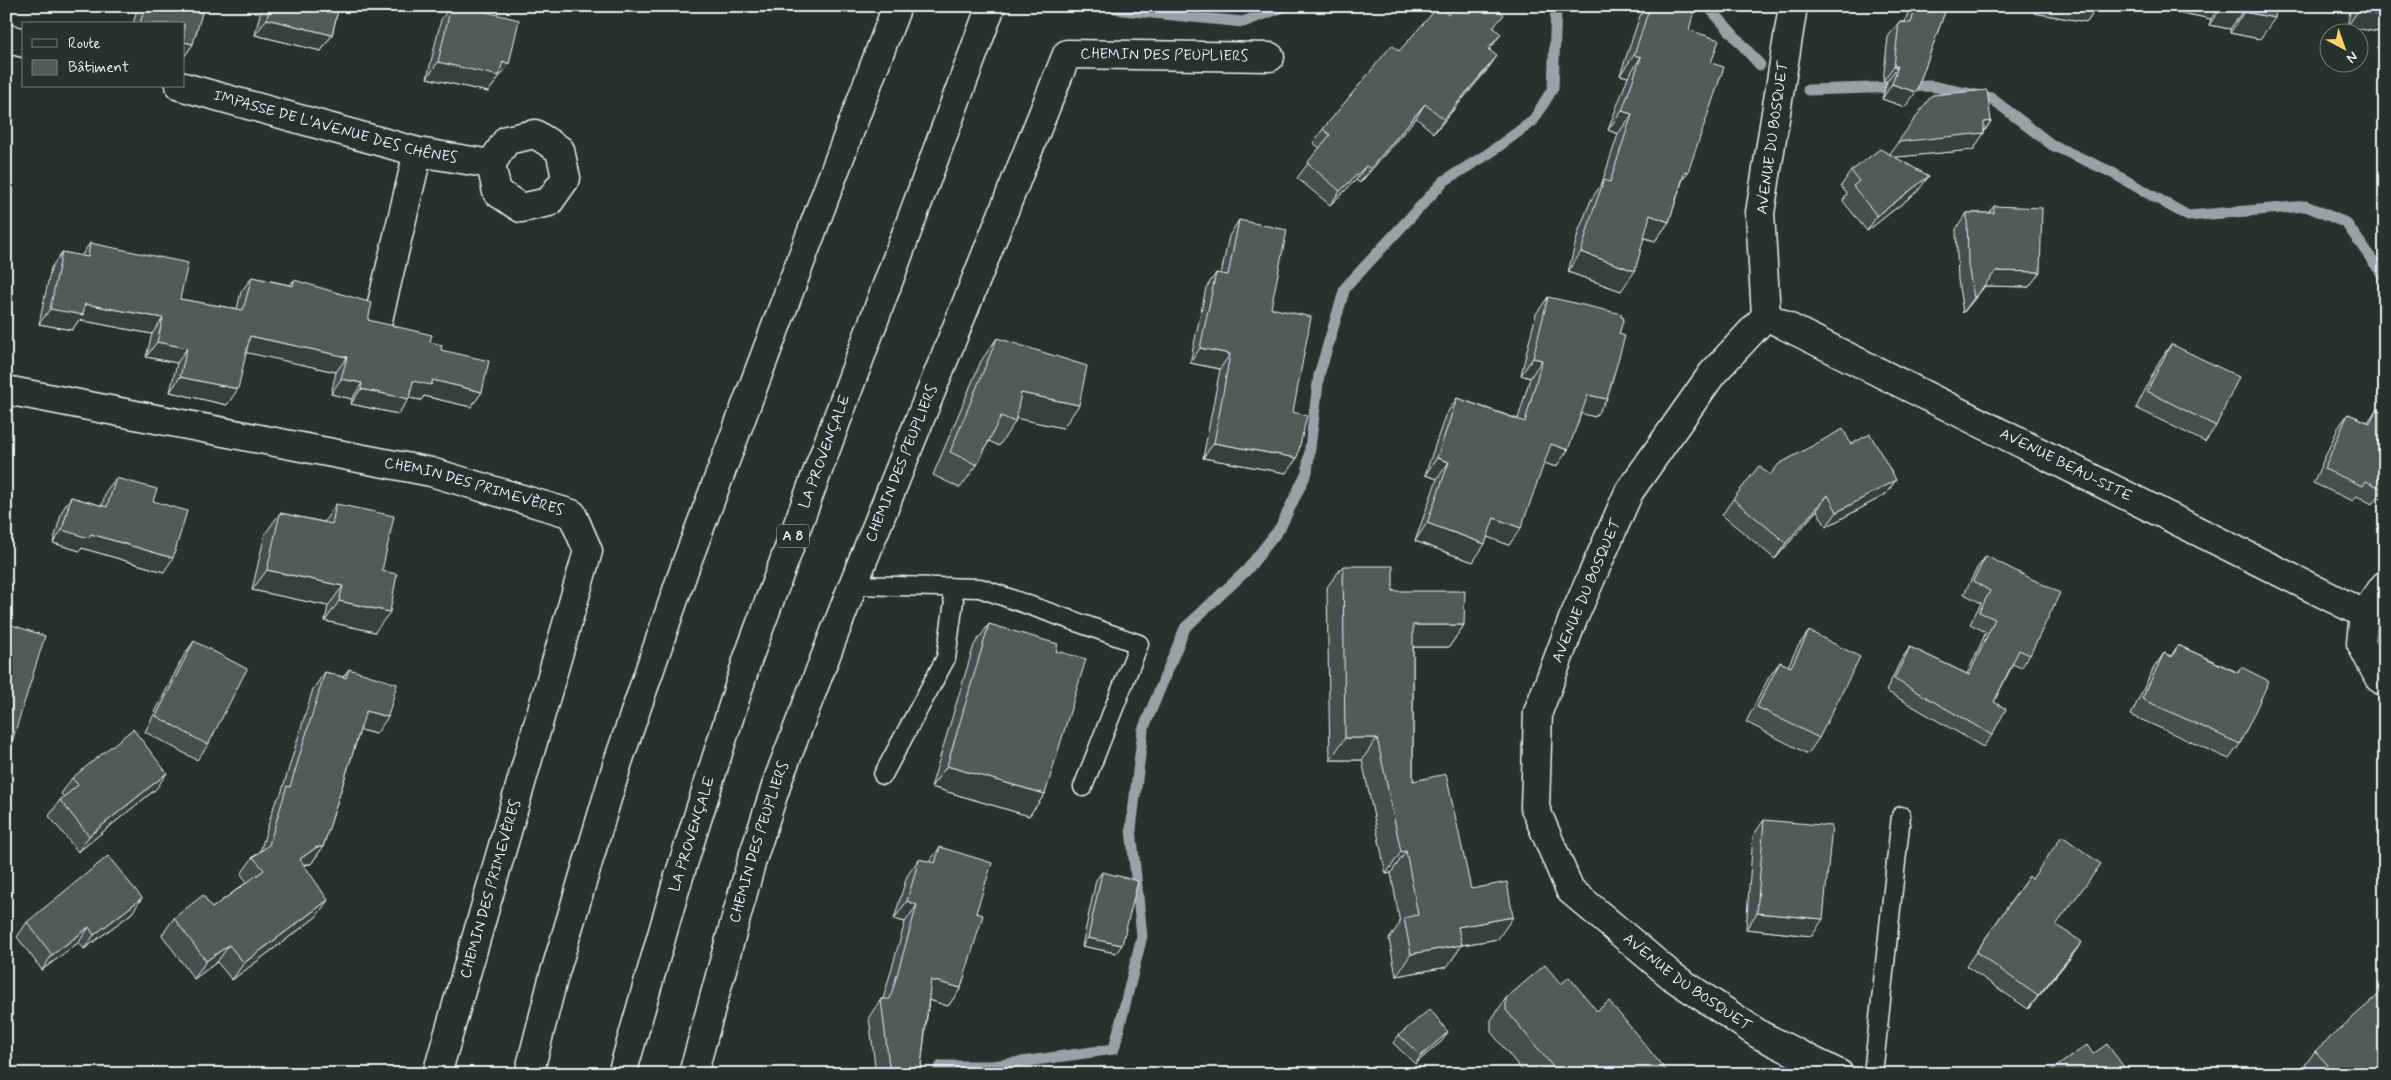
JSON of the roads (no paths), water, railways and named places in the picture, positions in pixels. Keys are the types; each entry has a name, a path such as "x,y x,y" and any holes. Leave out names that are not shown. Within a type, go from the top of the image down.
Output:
{"main road":[{"path":"529,1074 553,979 624,743 685,567 897,6"},
{"name":"LA PROVENÇALE","path":"622,1074 676,886 748,658 991,6"},
{"name":"AVENUE DU BOSQUET","path":"1793,6 1760,213 1766,316 1712,374 1629,492 1573,619 1538,712 1535,808 1570,890 1673,977 1760,1035 1839,1074"},
{"path":"6,38 22,42"},
{"name":"CHEMIN DES PEUPLIERS","path":"693,1074 752,860 778,777 1067,54 1270,56"},
{"name":"IMPASSE DE L'AVENUE DES CHÊNES","path":"185,87 418,152 491,164"},
{"path":"377,324 418,152"},
{"name":"AVENUE BEAU-SITE","path":"1766,316 2364,614"},
{"name":"CHEMIN DES PRIMEVÈRES","path":"6,390 431,472 572,514 588,550 437,1074"},
{"path":"2385,586 2364,614 2361,643 2379,678 2385,682"}],"lane":[{"path":"853,586 980,588 1138,644 1083,787"},
{"path":"883,775 946,658 954,601 949,587"},
{"path":"1873,1074 1902,816"}],"waterway":[{"path":"1111,6 1123,10 1243,22 1286,6"},
{"path":"937,1074 941,1066 992,1066 1114,1049 1142,936 1131,829 1143,730 1185,628 1247,570 1280,528 1307,472 1319,375 1345,288 1444,181 1488,154 1533,121 1553,88 1556,6"},
{"path":"1708,6 1760,65"},
{"path":"1808,90 1931,86 1991,98 2052,145 2109,171 2188,216 2306,206 2346,223 2385,278"}]}
